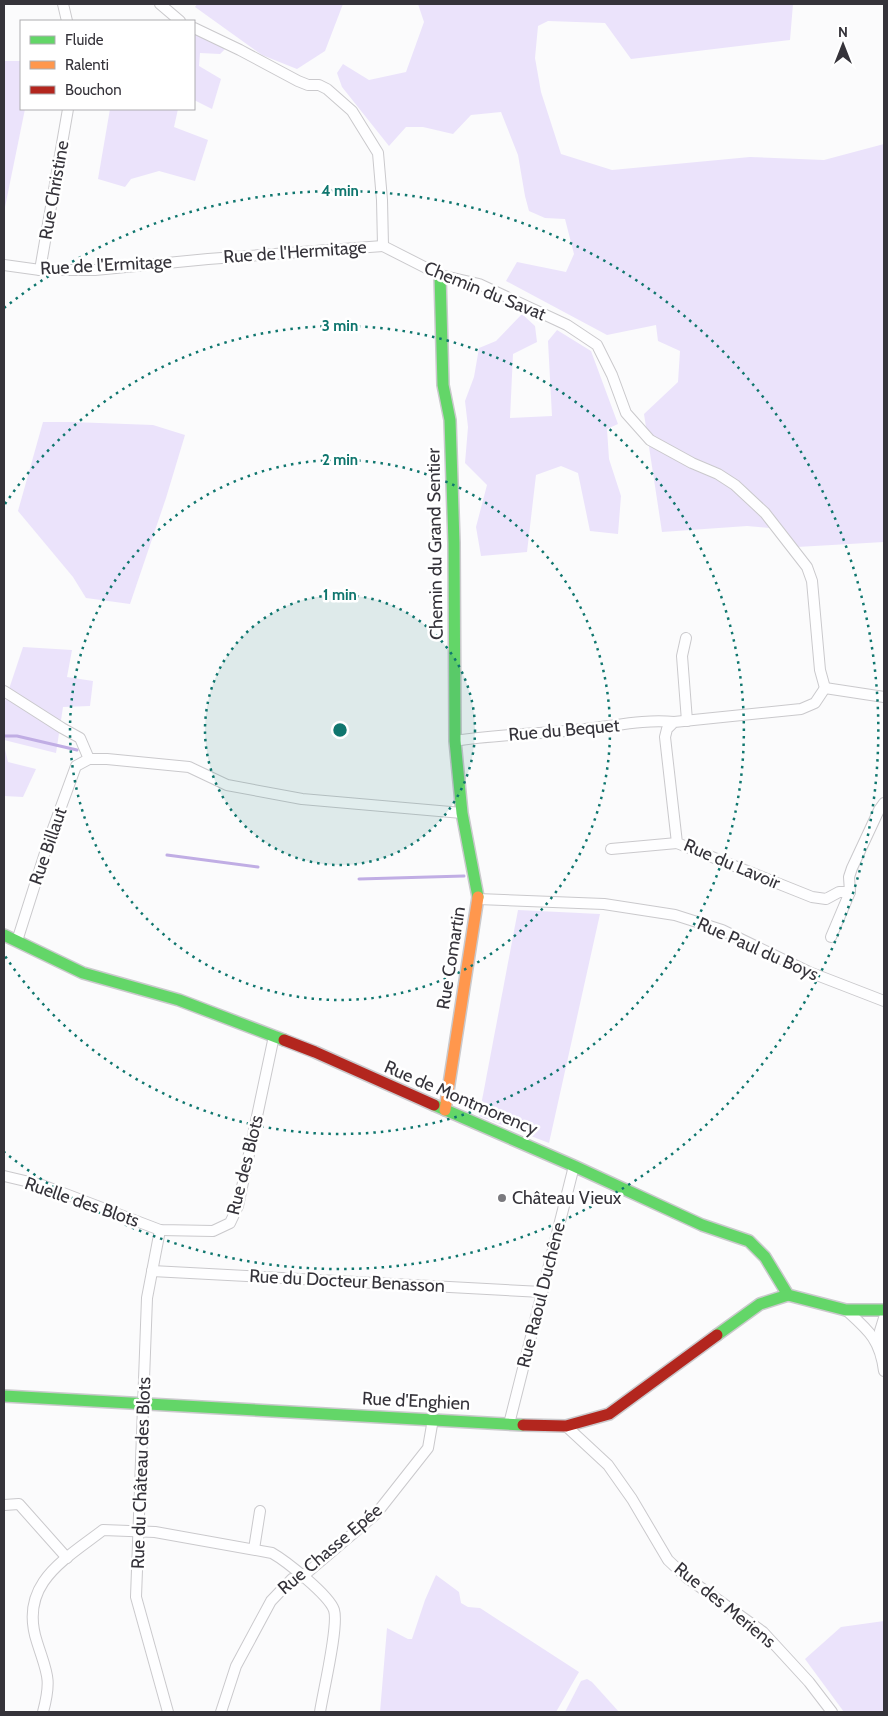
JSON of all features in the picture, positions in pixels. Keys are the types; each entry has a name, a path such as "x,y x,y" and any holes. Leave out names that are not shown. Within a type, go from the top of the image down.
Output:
{"street":[{"path":"63,4 67,20"},
{"path":"160,4 179,20"},
{"path":"195,28 298,81 308,85 319,85 327,89 352,111 378,153 383,246"},
{"name":"Rue Christine","path":"40,270 68,110"},
{"name":"Rue de l'Hermitage","path":"208,259 383,246"},
{"name":"Chemin du Savat","path":"383,246 440,275 479,284 567,325 597,345 612,375 626,414 650,440 718,474 735,485 764,513 807,567 812,581 820,670 825,688"},
{"name":"Rue de l'Ermitage","path":"4,265 40,270 95,270 208,259"},
{"name":"Chemin du Grand Sentier","path":"440,275 443,385 450,420 454,534 455,741 462,813"},
{"path":"686,638 682,656 687,721"},
{"path":"674,722 801,709 815,703 825,688 884,697"},
{"path":"4,691 80,738 89,759 189,767 228,785 302,799 462,813"},
{"name":"Rue du Bequet","path":"455,741 660,721 674,722"},
{"name":"Rue du Lavoir","path":"674,722 667,729 665,737 677,842 812,897 826,899 839,892 850,892"},
{"name":"Rue Billaut","path":"17,940 51,834 76,766 89,759"},
{"path":"831,937 850,892 849,877 852,868 884,803"},
{"name":"Rue Comartin","path":"444,1110 478,899 462,813"},
{"path":"611,850 677,842"},
{"name":"Rue Paul du Boys","path":"478,899 604,904 675,914 722,930 809,972 884,1001"},
{"name":"Rue de Montmorency","path":"4,935 83,973 179,1000 315,1052 574,1166 702,1225 749,1241 765,1257 788,1294"},
{"name":"Rue des Blots","path":"160,1230 213,1231 230,1223 238,1206 274,1036"},
{"name":"Rue Raoul Duchêne","path":"509,1424 574,1166"},
{"name":"Ruelle des Blots","path":"4,1176 42,1186 160,1230"},
{"name":"Rue du Château des Blots","path":"160,1230 147,1298 136,1597 168,1712"},
{"name":"Rue du Docteur Benasson","path":"152,1270 542,1292"},
{"path":"788,1294 846,1310 884,1310"},
{"name":"Rue d'Enghien","path":"4,1396 566,1426 609,1414 760,1304 788,1294"},
{"path":"846,1310 868,1330 882,1352"},
{"path":"884,1318 880,1331 884,1371"},
{"name":"Rue Chasse Epée","path":"222,1712 236,1666 271,1600 292,1579 302,1576 376,1514 428,1448 433,1419"},
{"name":"Rue des Meriens","path":"566,1426 608,1465 632,1499 668,1560 686,1576 763,1632 809,1682 832,1712"},
{"path":"4,1505 19,1504 67,1558"},
{"path":"254,1549 260,1511"},
{"path":"43,1712 48,1692 48,1679 45,1663 33,1628 33,1608 38,1589 52,1571 103,1530 155,1532 272,1553 302,1576 330,1602 336,1620 320,1712"}],"shaded area":[{"path":"197,4 343,4 325,51 297,69 262,55 195,7"},
{"path":"418,4 793,4 790,40 631,59 605,23 548,21 538,26 535,58 541,92 561,154 612,170 750,157 824,160 884,144 884,542 797,547 780,529 747,526 662,532 644,414 678,382 680,351 658,341 656,325 607,335 506,281 517,262 566,272 574,254 565,219 545,218 529,211 518,155 501,112 471,115 453,134 423,127 406,127 389,146 342,87 337,73 343,64 369,80 406,72 424,22"},
{"path":"195,34 225,49 220,54 200,53 199,66 221,79 212,109 195,100"},
{"path":"4,61 20,61 20,110 25,110 4,212"},
{"path":"110,110 178,110 174,127 208,140 195,181 159,171 131,179 125,187 98,179"},
{"path":"522,314 535,326 537,342 513,354 510,418 552,416 548,341 557,330 591,351 618,424 607,429 609,459 621,496 618,534 590,531 578,473 561,466 536,475 527,552 481,556 476,527 487,485 465,463 468,427 465,401 474,377 479,348 496,341"},
{"path":"43,422 153,425 185,435 130,604 86,598 73,577 18,511"},
{"path":"23,647 72,650 67,677 93,681 90,706 63,707 56,753 4,740 4,704"},
{"path":"4,745 8,762 36,769 23,797 4,796"},
{"path":"518,910 600,914 549,1143 479,1116"},
{"path":"436,1575 459,1592 461,1603 468,1607 480,1608 579,1672 556,1712 380,1712 387,1628 408,1639 412,1639 425,1600"},
{"path":"884,1621 884,1712 844,1712 805,1659 841,1627"},
{"path":"587,1679 592,1682 619,1712 565,1712 581,1681"}],"waterway":[{"path":"4,736 17,736 77,750"},
{"path":"167,855 258,867"},
{"path":"359,879 464,876"}],"traffic: fast":[{"path":"440,275 443,385 450,420 454,543 455,741 462,813 478,897"},
{"path":"4,935 83,973 179,1000 284,1040"},
{"path":"434,1105 574,1166 702,1225 749,1241 765,1257 788,1295 846,1310 884,1310"},
{"path":"717,1335 760,1304 788,1295"},
{"path":"4,1396 523,1425"}],"traffic: slow":[{"path":"445,1110 478,897"}],"traffic: jam":[{"path":"284,1040 434,1105"},
{"path":"523,1425 566,1426 609,1414 717,1335"}],"place":[{"name":"Château Vieux","path":"502,1198"}]}
